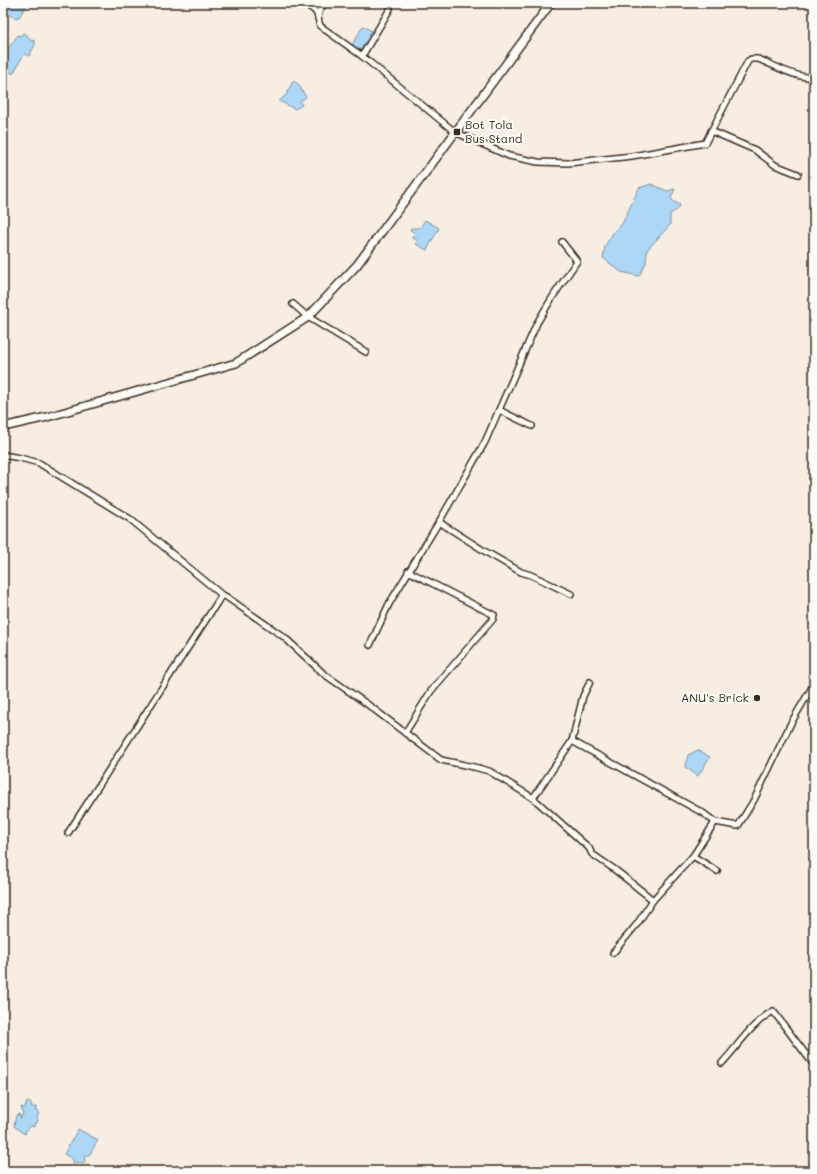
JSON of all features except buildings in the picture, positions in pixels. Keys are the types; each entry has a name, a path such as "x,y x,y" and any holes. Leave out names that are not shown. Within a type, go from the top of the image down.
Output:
{"main road":[{"path":"3,427 47,417 236,363 308,317 357,264 551,3"}],"street":[{"path":"303,3 314,10 320,26 362,56 455,132 509,156 538,162 568,162 632,156 705,143 748,61 751,59 758,59 800,76 808,78 814,77"},
{"path":"318,18 320,9 325,3"},
{"path":"362,56 390,9"},
{"path":"711,131 755,150 775,165 798,174"},
{"path":"370,645 389,604 439,522 485,442 537,323 577,260 562,242"},
{"path":"294,304 308,317 366,352"},
{"path":"499,410 532,426"},
{"path":"3,456 20,458 39,463 130,519 222,595 232,600 284,637 324,674 367,704 441,760 489,771 533,798 589,848 592,854 614,869 653,900"},
{"path":"439,522 520,572 531,575 571,594"},
{"path":"405,733 431,691 494,615 408,571"},
{"path":"68,832 222,595"},
{"path":"533,798 572,741 583,696 590,682"},
{"path":"572,741 703,813 714,822 738,826 754,800 791,723 814,684"},
{"path":"613,953 637,924 653,900 693,856 714,822"},
{"path":"693,856 717,871"},
{"path":"722,1063 749,1031 773,1011 814,1065"}],"water":[{"path":"3,3 28,3 19,17 14,18 3,10"},
{"path":"363,26 372,31 369,39 360,50 352,45"},
{"path":"23,33 26,34 30,40 35,41 35,45 29,56 24,54 13,74 3,67 3,55 18,35 20,36"},
{"path":"293,81 298,84 306,97 300,101 302,105 295,109 279,101 286,95"},
{"path":"651,184 667,191 675,189 671,198 674,202 680,205 678,209 670,214 670,225 647,250 646,263 639,276 621,272 603,258 605,246 615,230 622,224 639,188"},
{"path":"425,220 439,228 427,250 416,244 418,241 411,237 415,235 414,232 410,230 411,228 420,228"},
{"path":"698,750 710,757 698,776 685,767 688,755"},
{"path":"27,1102 31,1103 32,1107 37,1107 35,1110 39,1112 37,1119 38,1122 35,1123 34,1127 30,1126 24,1134 14,1126 16,1115 19,1114 21,1119 23,1114 21,1107 25,1108"},
{"path":"78,1129 98,1140 90,1154 84,1157 84,1164 77,1162 73,1164 73,1159 64,1154"}],"place":[{"name":"Bot Tola Bus Stand","path":"457,132"},
{"name":"ANU's Brick","path":"757,698"}]}
